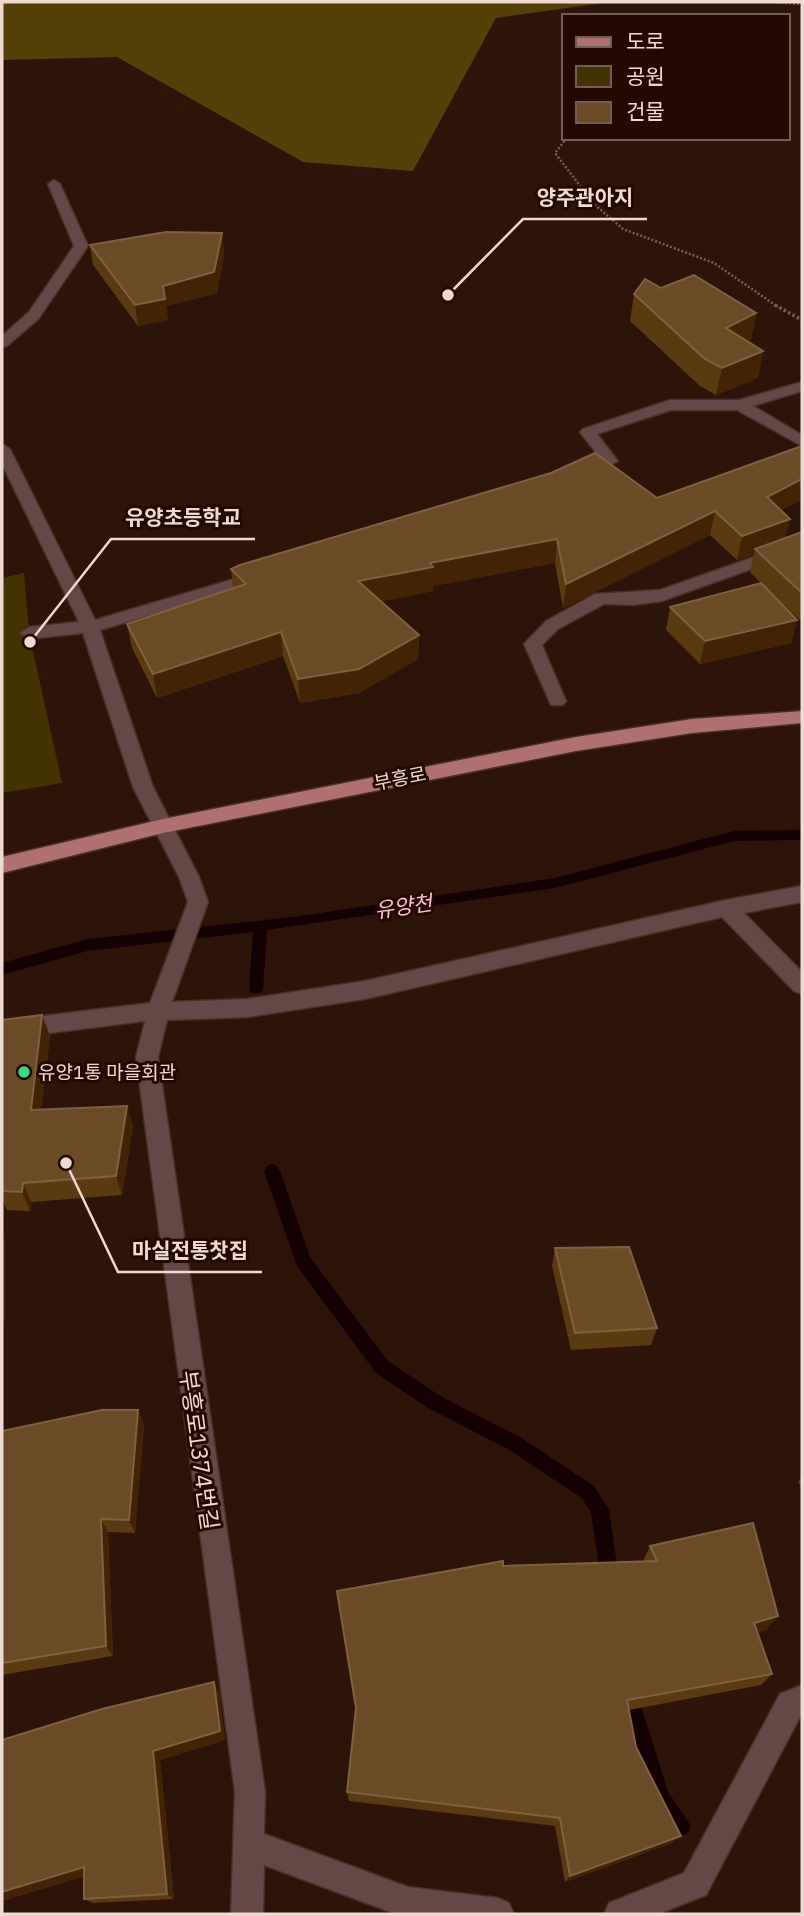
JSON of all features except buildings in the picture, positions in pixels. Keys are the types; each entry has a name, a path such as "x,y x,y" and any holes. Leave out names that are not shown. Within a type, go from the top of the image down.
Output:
{"main road":[{"name":"부흥로","path":"2,865 163,826 576,744 692,726 802,717"}],"street":[{"path":"2,343 34,315 81,246 54,184"},
{"path":"565,482 610,461 588,432 670,405 740,405 802,386"},
{"path":"740,405 802,441"},
{"path":"2,449 90,627 143,787 163,826"},
{"path":"557,701 533,643 552,625 601,598 634,599 662,595 802,545"},
{"path":"29,633 90,627 276,571"},
{"name":"부흥로1374번길","path":"163,826 189,877 198,902 162,1000 147,1057 250,1792 247,1914"},
{"path":"2,1030 133,1013 162,1000 247,1008 365,990 726,908 802,894"},
{"path":"726,908 802,985"},
{"path":"620,1914 695,1884 790,1704 802,1699"},
{"path":"249,1844 408,1903 498,1914"}],"path":[{"path":"773,2 802,4"},
{"path":"565,140 555,153 594,204 623,229 715,263 772,303 802,320"}],"green space":[{"path":"24,573 29,633 62,783 2,793 2,578"}],"shaded area":[{"path":"2,2 610,2 496,18 413,171 303,162 117,57 2,60"}],"waterway":[{"name":"유양천","path":"261,926 555,883 734,836 802,835"},
{"name":"유양천","path":"2,969 87,945 261,926"},
{"path":"256,989 261,926"},
{"path":"272,1171 303,1261 382,1367 434,1402 514,1443 588,1492 600,1510 610,1579"},
{"path":"627,1693 660,1798 681,1826"}],"place":[{"name":"양주관아지","path":"448,295"},
{"name":"유양초등학교","path":"30,642"},
{"name":"유양1통 마을회관","path":"24,1072"},
{"name":"마실전통찻집","path":"66,1163"}]}
